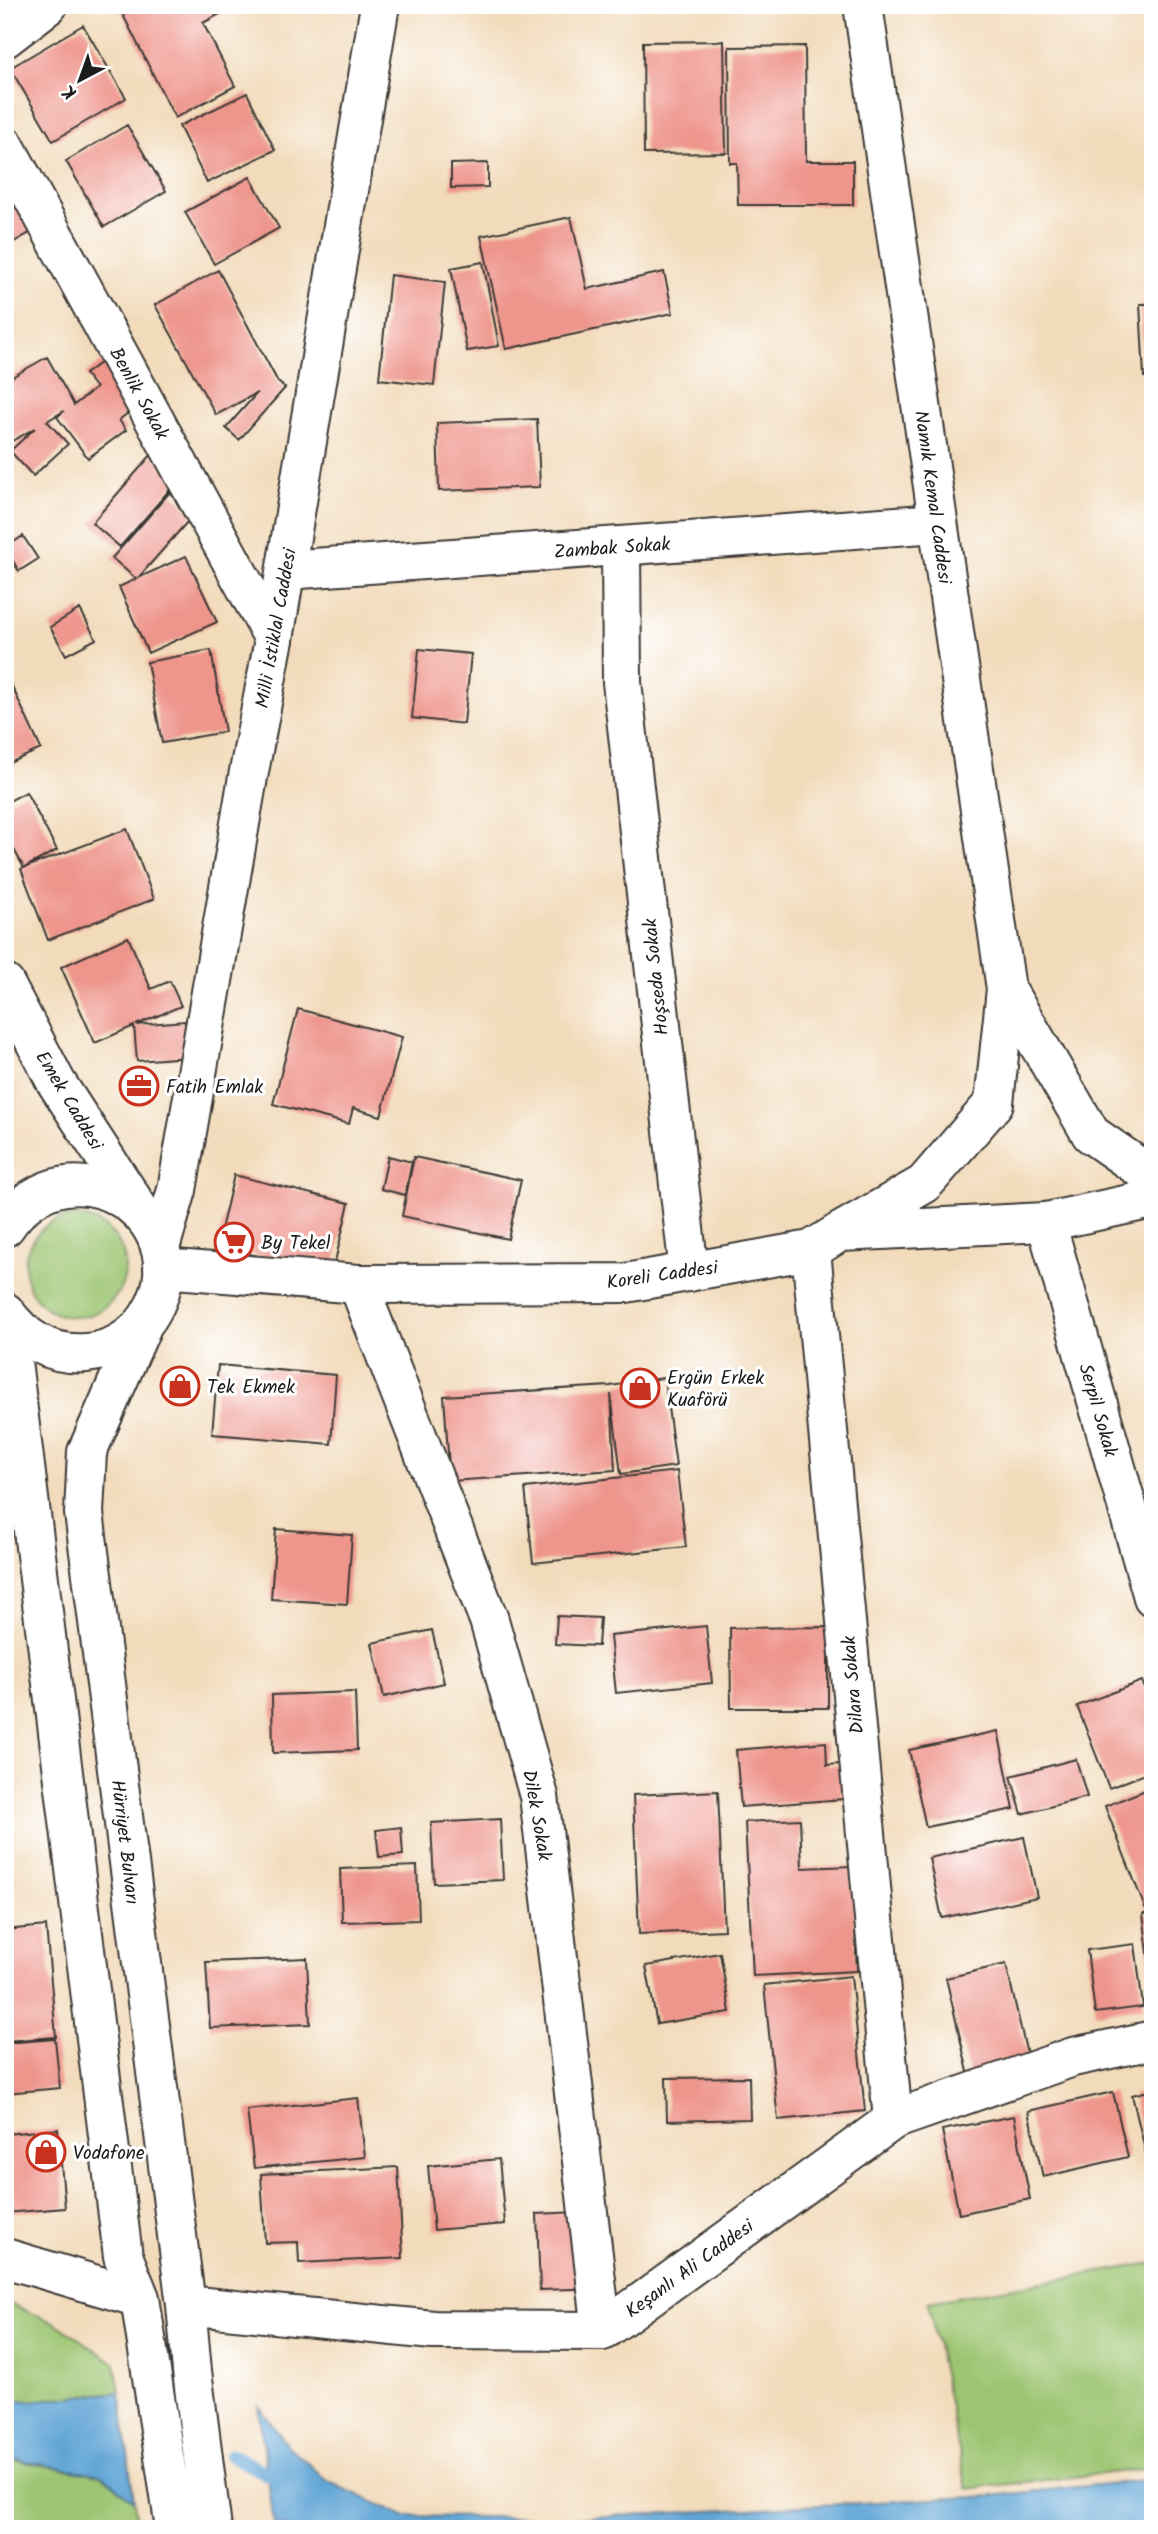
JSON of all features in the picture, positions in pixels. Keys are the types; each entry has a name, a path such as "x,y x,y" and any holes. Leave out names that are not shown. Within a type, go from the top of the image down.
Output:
{"street":[{"path":"5,38 48,5"},
{"name":"Milli İstiklal Caddesi","path":"143,1324 155,1307 161,1289 162,1258 177,1190 274,639 380,5"},
{"name":"Namık Kemal Caddesi","path":"863,5 1006,989"},
{"name":"Benlik Sokak","path":"5,146 274,639"},
{"name":"Zambak Sokak","path":"286,570 938,523"},
{"name":"Hoşseda Sokak","path":"621,547 622,682 689,1272"},
{"name":"Emek Caddesi","path":"5,984 56,1082 153,1229 162,1258"},
{"path":"1006,989 1091,1134 1153,1177"},
{"path":"825,1241 924,1184 994,1103 1006,989"},
{"path":"9,1206 65,1185 93,1186 120,1195 141,1212"},
{"name":"Koreli Caddesi","path":"162,1258 358,1284 626,1283 689,1272 825,1241 1046,1222 1153,1199"},
{"name":"Serpil Sokak","path":"1046,1222 1153,1597"},
{"name":"Dilara Sokak","path":"825,1241 893,2120"},
{"name":"Dilek Sokak","path":"358,1284 489,1620 539,1796 602,2332"},
{"path":"6,1313 23,1334 46,1348 72,1354 99,1352 123,1342 143,1324"},
{"path":"6,1313 123,2256 140,2298 151,2363 194,2526"},
{"name":"Hürriyet Bulvarı","path":"143,1324 87,1451 84,1513 186,2305 192,2371 194,2526"},
{"name":"Keşanlı Ali Caddesi","path":"602,2332 893,2120 1073,2057 1153,2040"},
{"path":"5,2258 140,2298"},
{"path":"186,2305 433,2330 602,2332"}],"green space":[{"path":"75,1217 94,1220 111,1231 122,1248 125,1267 122,1286 111,1303 94,1314 75,1317 56,1314 39,1303 28,1286 25,1267 28,1248 39,1231 56,1220"},
{"path":"1153,2263 1153,2468 967,2489 928,2302"},
{"path":"5,2302 55,2323 115,2363 120,2392 29,2401 5,2399"},
{"path":"5,2459 102,2475 134,2501 138,2529 5,2529"}],"water":[{"path":"120,2392 134,2501 102,2475 5,2458 5,2399 29,2401"},
{"path":"258,2405 289,2447 329,2482 404,2516 571,2518 991,2496 1153,2479 1153,2526 1128,2529 297,2529 274,2524"}],"building":[{"path":"118,5 224,5 227,10 203,23 235,86 175,118"},
{"path":"83,25 126,98 53,141 10,68"},
{"path":"724,41 726,153 644,154 643,42"},
{"path":"805,46 806,161 853,161 853,205 738,205 737,163 730,163 729,47"},
{"path":"247,93 275,150 207,183 179,126"},
{"path":"127,125 166,191 104,227 66,161"},
{"path":"488,163 488,187 451,188 451,164"},
{"path":"5,164 40,227 5,247"},
{"path":"250,177 279,228 214,264 185,212"},
{"path":"571,217 587,289 664,272 673,313 506,349 481,236"},
{"path":"483,262 499,346 467,351 451,268"},
{"path":"218,270 278,382 285,388 239,440 226,428 257,393 216,415 155,305"},
{"path":"390,275 445,282 434,385 379,379"},
{"path":"1140,304 1153,304 1153,377 1144,377"},
{"path":"47,357 74,405 96,388 85,374 108,357 142,402 119,420 126,430 88,458 57,417 64,411 47,421 68,444 33,476 10,451 35,428 5,445 5,381"},
{"path":"1149,390 1153,390 1153,440 1151,440"},
{"path":"537,419 540,487 439,491 437,423"},
{"path":"152,454 179,479 120,547 92,523"},
{"path":"1153,488 1153,555 1151,555 1147,489"},
{"path":"170,492 195,513 138,578 186,556 217,622 148,653 119,587 136,579 112,558"},
{"path":"23,536 38,559 19,571 5,548"},
{"path":"80,609 96,639 66,655 50,627"},
{"path":"419,649 471,654 464,724 412,718"},
{"path":"211,650 225,732 162,743 147,662"},
{"path":"5,671 41,749 5,765"},
{"path":"26,792 57,850 24,868 5,833 5,803"},
{"path":"127,829 154,899 48,940 21,869"},
{"path":"128,937 151,989 170,981 181,1006 136,1025 185,1021 188,1057 137,1061 134,1026 95,1043 61,967"},
{"path":"298,1009 402,1037 381,1116 353,1108 349,1124 273,1104"},
{"path":"388,1156 412,1162 405,1195 381,1189"},
{"path":"414,1157 521,1180 508,1239 402,1216"},
{"path":"234,1175 349,1203 332,1274 217,1246"},
{"path":"218,1365 336,1375 331,1444 212,1434"},
{"path":"664,1378 676,1466 621,1474 611,1394 615,1470 450,1481 444,1396 610,1386"},
{"path":"677,1471 686,1547 533,1563 525,1488"},
{"path":"276,1529 352,1535 347,1604 271,1599"},
{"path":"557,1616 600,1618 598,1646 555,1644"},
{"path":"706,1626 712,1683 616,1693 610,1636"},
{"path":"828,1627 828,1708 731,1708 730,1628"},
{"path":"432,1630 444,1683 384,1697 372,1643"},
{"path":"1142,1681 1153,1710 1153,1771 1109,1788 1077,1706"},
{"path":"355,1692 357,1750 273,1753 272,1695"},
{"path":"998,1731 1014,1809 926,1827 909,1750"},
{"path":"826,1742 827,1765 841,1764 844,1799 741,1807 736,1750"},
{"path":"1076,1759 1087,1797 1022,1814 1011,1776"},
{"path":"1153,1787 1153,1905 1145,1908 1105,1806"},
{"path":"718,1791 724,1930 639,1934 633,1795"},
{"path":"500,1819 503,1880 434,1883 431,1823"},
{"path":"800,1819 802,1868 852,1866 857,1971 753,1976 745,1822"},
{"path":"401,1827 403,1855 379,1857 376,1830"},
{"path":"1024,1837 1037,1897 942,1918 929,1858"},
{"path":"417,1866 419,1920 342,1922 340,1869"},
{"path":"1153,1913 1153,1976 1151,1976 1143,1914"},
{"path":"46,1926 56,2037 5,2041 5,1930"},
{"path":"1135,1944 1143,2007 1095,2013 1087,1950"},
{"path":"720,1953 730,2012 657,2024 646,1966"},
{"path":"307,1958 310,2024 210,2028 206,1962"},
{"path":"1006,1964 1029,2063 969,2076 946,1978"},
{"path":"851,1976 865,2111 778,2120 764,1985"},
{"path":"55,2039 60,2088 6,2093 5,2043"},
{"path":"749,2077 750,2119 667,2121 666,2078"},
{"path":"1153,2090 1153,2156 1147,2158 1132,2095"},
{"path":"1113,2092 1128,2157 1043,2177 1028,2111"},
{"path":"358,2098 365,2157 254,2168 247,2110"},
{"path":"1014,2116 1030,2199 959,2214 942,2130"},
{"path":"58,2129 65,2208 5,2213 5,2134"},
{"path":"499,2159 505,2224 434,2230 428,2166"},
{"path":"398,2167 403,2258 299,2263 298,2242 265,2243 261,2174"},
{"path":"599,2211 603,2288 540,2290 537,2214"}],"waterway":[{"path":"231,2455 283,2482"}],"place":[{"name":"Fatih Emlak","path":"139,1086"},
{"name":"By Tekel","path":"234,1242"},
{"name":"Tek Ekmek","path":"180,1386"},
{"name":"Ergün Erkek Kuaförü","path":"640,1388"},
{"name":"Vodafone","path":"46,2152"}]}
